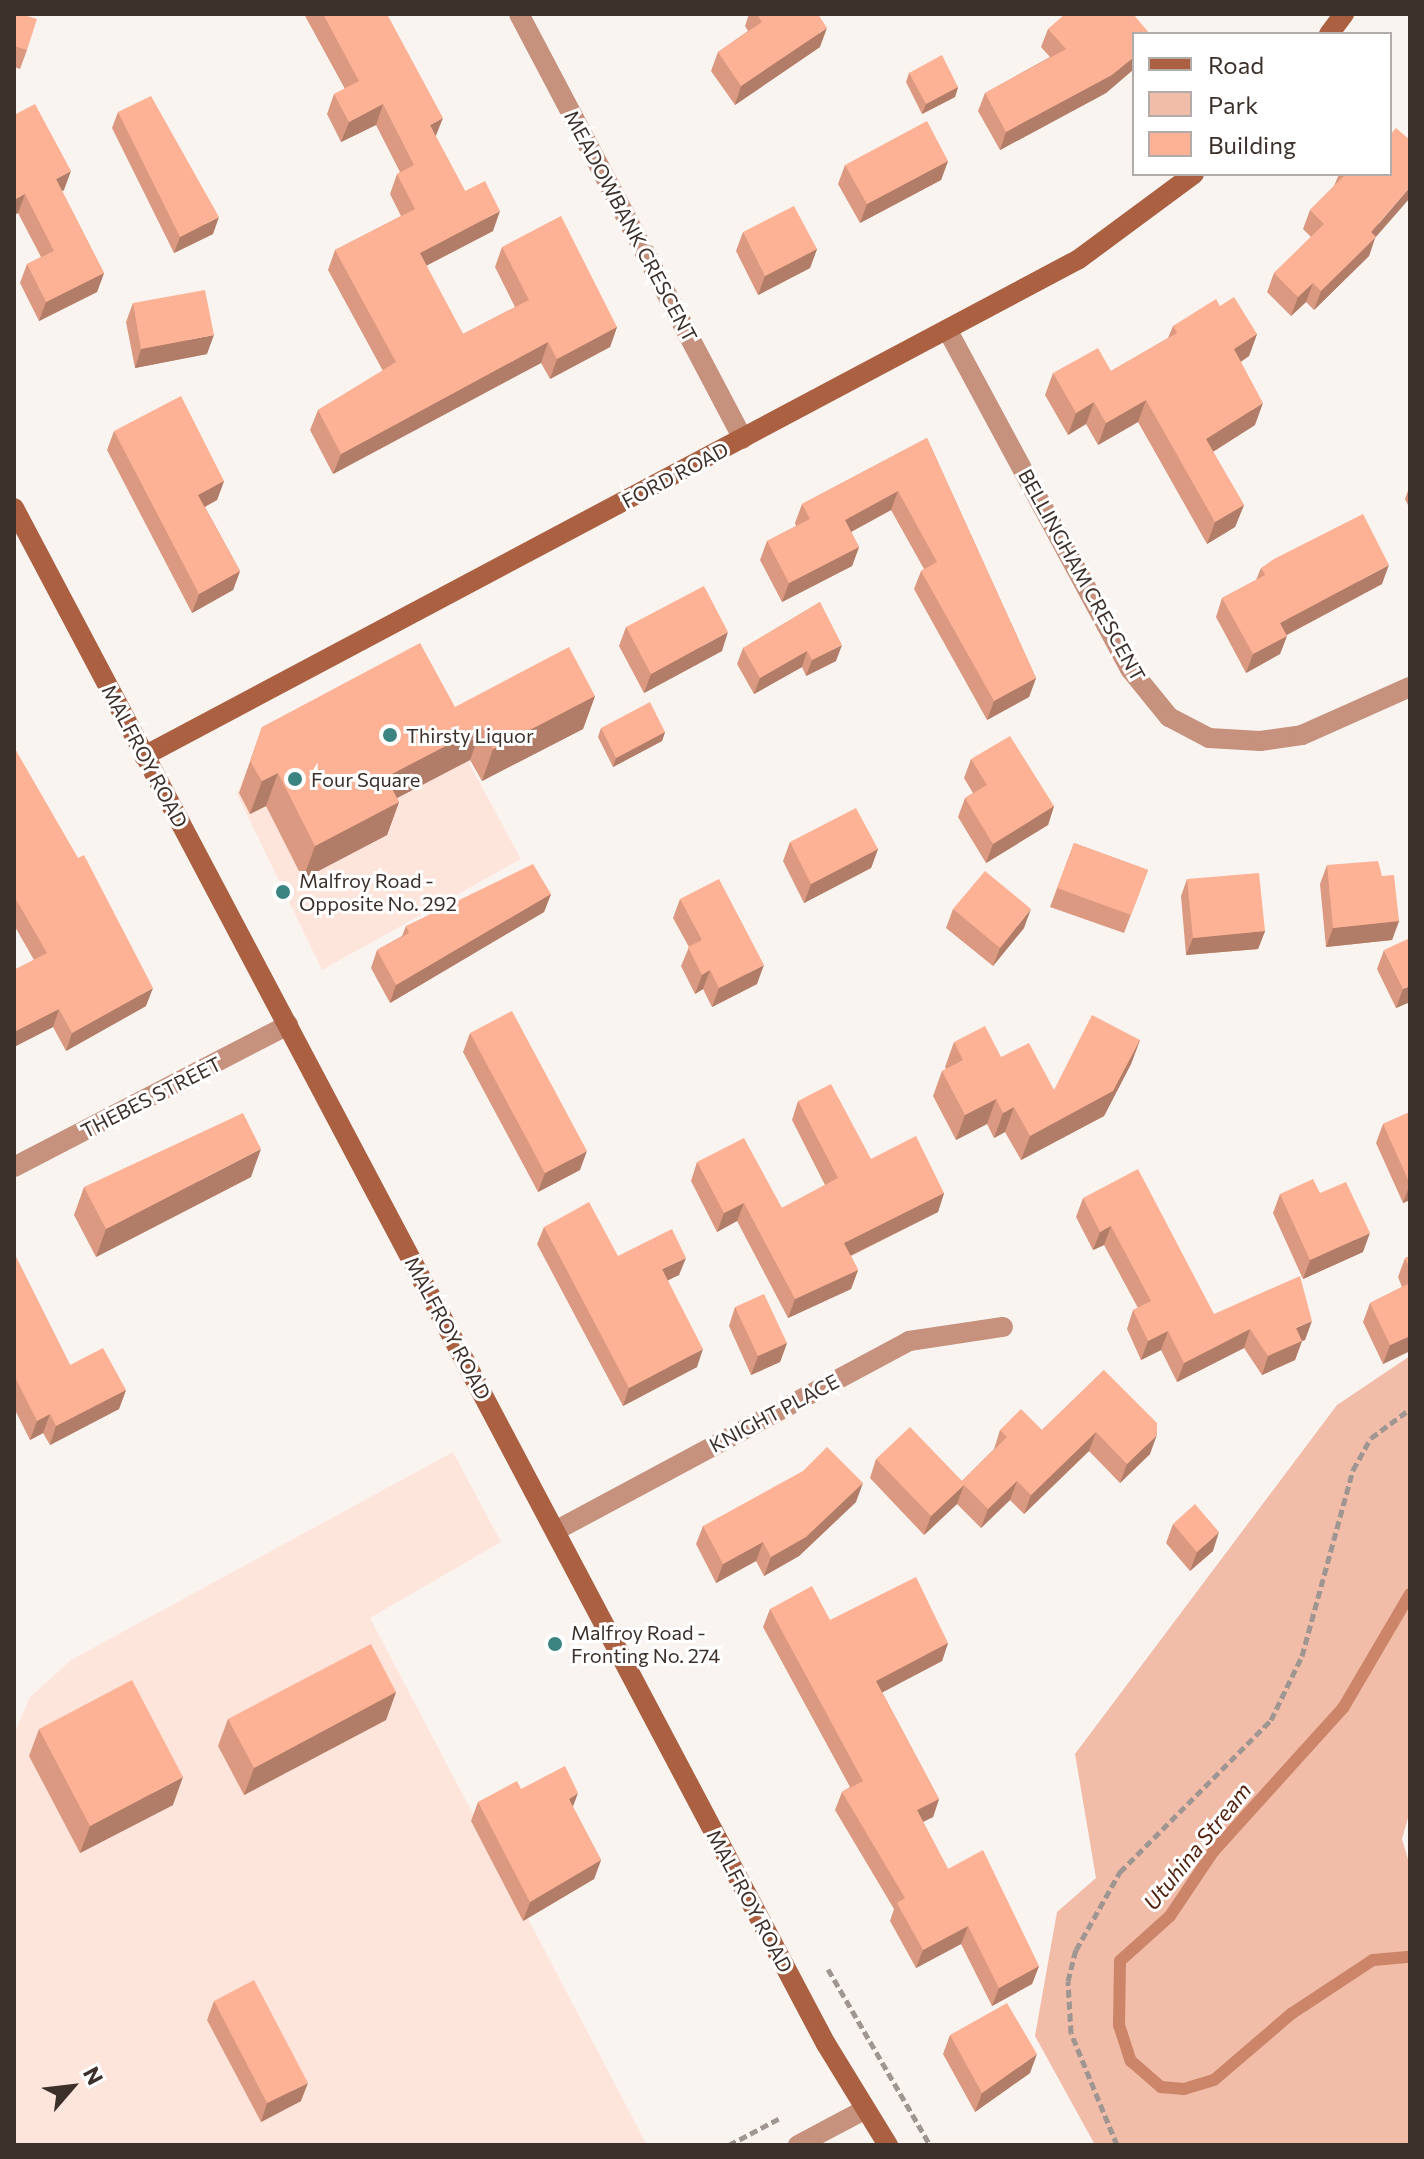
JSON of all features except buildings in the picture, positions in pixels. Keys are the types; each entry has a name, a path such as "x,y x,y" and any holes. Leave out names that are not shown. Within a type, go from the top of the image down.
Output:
{"main road":[{"path":"1330,32 1344,14"},
{"name":"FORD ROAD","path":"144,756 1079,259 1191,176"},
{"name":"MALFROY ROAD","path":"14,508 864,2110 888,2145"}],"street":[{"name":"MEADOWBANK CRESCENT","path":"519,14 743,439"},
{"name":"BELLINGHAM CRESCENT","path":"948,331 1130,669 1169,717 1209,738 1260,741 1302,735 1410,687"},
{"name":"THEBES STREET","path":"14,1167 288,1025"},
{"name":"KNIGHT PLACE","path":"555,1531 909,1341 1003,1327"},
{"path":"798,2145 864,2110"}],"path":[{"path":"1117,2145 1071,2033 1076,1950 1120,1872 1271,1720 1302,1656 1353,1470 1371,1438 1410,1409"},
{"path":"828,1969 930,2145"},
{"path":"729,2145 790,2113"}],"shaded area":[{"path":"420,672 521,859 322,970 237,794 251,759"},
{"path":"453,1452 501,1542 370,1618 647,2145 14,2145 14,1734 30,1697 71,1660"}],"green space":[{"path":"1410,1356 1410,1811 1402,1839 1410,1866 1410,2145 1095,2145 1035,2036 1057,1912 1096,1878 1075,1754 1337,1405"}],"waterway":[{"name":"Utuhina Stream","path":"1410,1594 1343,1708 1213,1852 1170,1916 1120,1961 1119,2025 1131,2061 1161,2087 1184,2089 1214,2080 1291,2014 1373,1960 1410,1957"}],"place":[{"name":"Thirsty Liquor","path":"390,735"},
{"name":"Four Square","path":"295,779"},
{"name":"Malfroy Road - Opposite No. 292","path":"283,892"},
{"name":"Malfroy Road - Fronting No. 274","path":"555,1644"}]}
